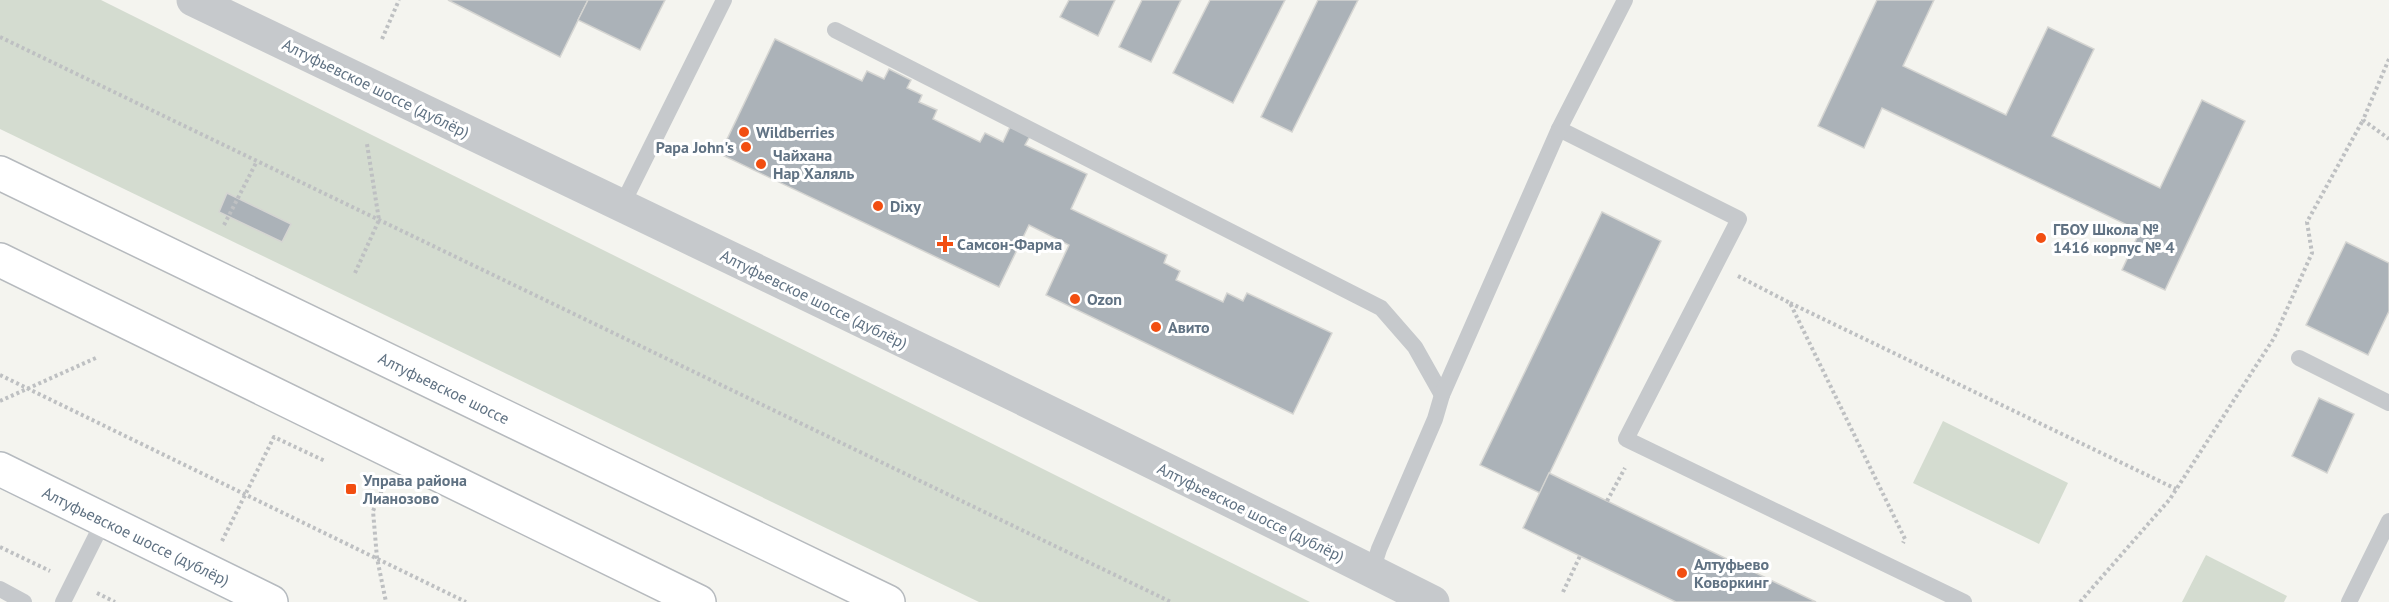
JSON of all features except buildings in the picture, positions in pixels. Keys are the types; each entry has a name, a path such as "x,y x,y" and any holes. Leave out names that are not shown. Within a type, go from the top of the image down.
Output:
{"main road":[{"name":"Алтуфьевское шоссе","path":"0,173 888,602"},
{"path":"0,260 699,602"},
{"name":"Алтуфьевское шоссе (дублёр)","path":"0,470 271,602"}],"street":[{"name":"Алтуфьевское шоссе (дублёр)","path":"193,0 622,205 1433,602"}],"lane":[{"path":"622,205 724,0"},
{"path":"1372,572 1379,549 1434,420 1442,395 1559,129 1625,0"},
{"path":"835,30 1381,308 1415,347 1442,395"},
{"path":"1559,129 1739,219 1626,440 1964,602"},
{"path":"2299,358 2389,403"},
{"path":"63,602 104,520"},
{"path":"2349,602 2389,521"},
{"path":"0,590 24,602"}],"path":[{"path":"382,39 399,0"},
{"path":"0,37 1171,602"},
{"path":"2080,602 2170,499 2274,338 2312,253 2307,222 2363,120 2389,59"},
{"path":"2363,120 2389,140"},
{"path":"355,273 379,220 366,144"},
{"path":"224,225 257,161"},
{"path":"1716,265 2176,489"},
{"path":"1790,303 1905,539 1891,567"},
{"path":"0,402 98,357"},
{"path":"0,375 466,602"},
{"path":"218,551 274,437 328,462"},
{"path":"1607,501 1637,445"},
{"path":"372,483 382,488 373,511 377,558 386,602"},
{"path":"1563,592 1580,556"}],"shaded area":[{"path":"0,0 101,0 1310,602 979,602 0,129"},
{"path":"1943,421 2068,483 2039,544 1913,483"},
{"path":"2206,555 2287,596 2284,602 2182,602"}],"place":[{"name":"Wildberries","path":"744,132"},
{"name":"Papa John's","path":"746,147"},
{"name":"Чайхана Нар Халяль","path":"761,164"},
{"name":"Dixy","path":"878,206"},
{"name":"ГБОУ Школа № 1416 корпус № 4","path":"2041,238"},
{"name":"Самсон-Фарма","path":"945,244"},
{"name":"Ozon","path":"1075,299"},
{"name":"Авито","path":"1156,327"},
{"name":"Управа района Лианозово","path":"351,489"},
{"name":"Алтуфьево Коворкинг","path":"1682,573"}]}
